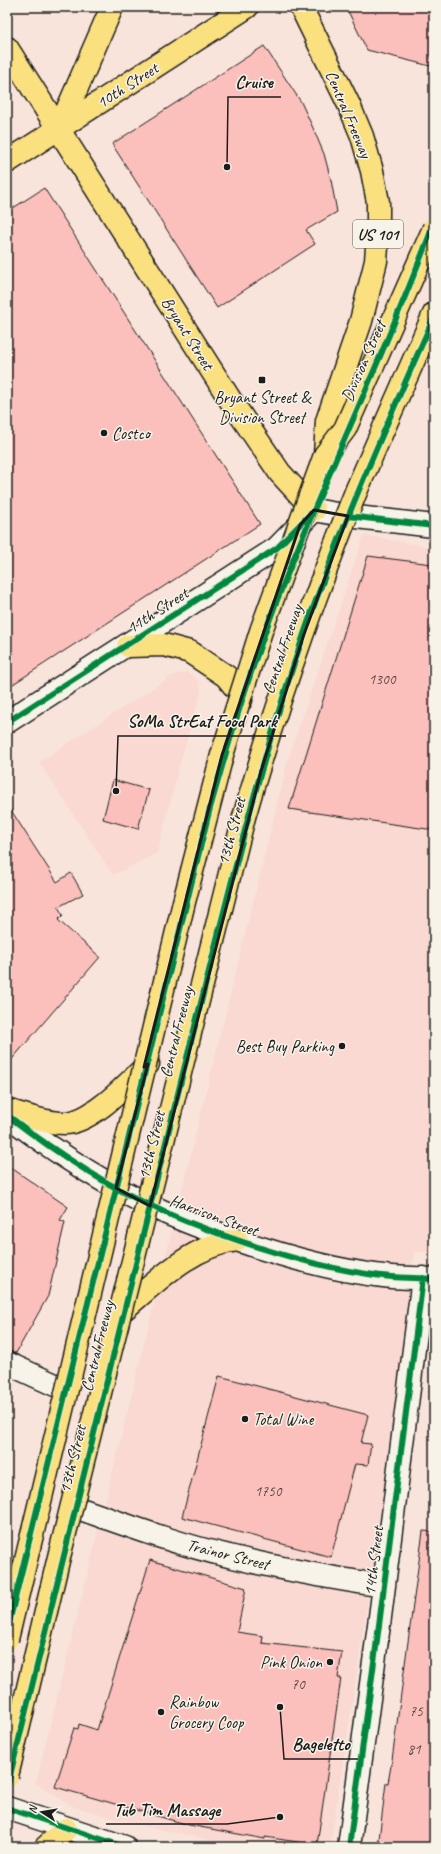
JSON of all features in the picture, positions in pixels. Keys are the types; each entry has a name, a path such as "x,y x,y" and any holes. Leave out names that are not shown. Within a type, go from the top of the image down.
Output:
{"main road":[{"path":"59,129 112,7"},
{"name":"10th Street","path":"7,162 247,7"},
{"name":"Central Freeway","path":"7,1639 182,909 222,755 261,631 325,455 327,421 361,321 376,261 378,202 372,171 362,136 301,7"},
{"name":"Bryant Street","path":"7,48 231,401 280,473 314,510"},
{"name":"Division Street","path":"314,510 408,291 434,223"},
{"path":"325,455 345,429 434,228"},
{"name":"Central Freeway","path":"7,1776 62,1546 218,918 258,771 289,670 333,548 357,489 434,314"},
{"path":"348,516 434,317"},
{"name":"13th Street","path":"7,1631 13,1576 66,1390 148,1064 209,812 241,700 278,597 314,510"},
{"name":"13th Street","path":"7,1788 123,1310 261,771 304,634 348,516"},
{"path":"128,646 164,645 190,652 226,676 239,692 241,700"},
{"path":"7,1110 55,1122 72,1123 79,1121 105,1104 148,1064"},
{"path":"123,1310 165,1275 194,1255 221,1242 236,1240"},
{"path":"46,1847 63,1838"}],"street":[{"path":"314,510 348,516 434,526"},
{"name":"11th Street","path":"7,722 128,646 277,548 314,510"},
{"name":"Harrison Street","path":"7,1115 53,1148 116,1188 150,1206 196,1225 236,1240 324,1265 391,1277 429,1279"},
{"name":"14th Street","path":"349,1847 384,1586 429,1279"},
{"path":"7,1363 66,1390"},
{"name":"Trainor Street","path":"75,1508 228,1556 301,1572 384,1586"},
{"path":"7,1808 63,1838 125,1847"}],"highlighted area":[{"path":"314,510 348,516 304,634 261,771 150,1206 116,1188 148,1064 144,1067 222,755 300,525"}],"shaded area":[{"path":"364,535 434,548 434,1253 414,1251 374,1560 330,1847 260,1847 217,1841 148,1827 72,1806 36,1783 288,760"},
{"path":"186,672 194,676 200,684 201,692 180,763 157,853 113,875 39,762 172,676"}],"building":[{"path":"346,7 434,7 434,67 367,50"},
{"path":"264,46 301,102 313,128 324,154 337,212 306,230 315,244 217,308 112,144"},
{"name":"Costco","path":"44,188 260,524 7,688 7,212"},
{"path":"368,556 432,564 432,614 434,629 434,830 289,809"},
{"path":"113,780 149,790 138,829 103,819"},
{"path":"7,804 57,882 71,873 83,894 58,907 63,915 58,920 100,957 7,1065"},
{"path":"7,1165 68,1207 60,1220 65,1222 48,1296 16,1353 7,1351"},
{"path":"219,1376 368,1415 361,1443 371,1444 368,1465 355,1464 331,1557 182,1517"},
{"path":"423,1531 434,1532 434,1847 378,1847 386,1783 388,1783 392,1760"},
{"name":"Rainbow Grocery Coop","path":"150,1560 246,1588 237,1632 263,1636 262,1643 342,1652 338,1678 341,1678 317,1845 265,1837 265,1839 189,1825 55,1787 74,1728 78,1729 79,1724 97,1730"}],"cycle path":[{"path":"7,1631 209,812 235,724 263,637 285,580 380,357 434,223"},
{"path":"7,1788 184,1069 240,849 270,739 305,631 334,551 434,317"},
{"path":"7,722 277,548 310,514"},
{"path":"348,516 434,526"},
{"path":"7,1115 62,1155 121,1191 200,1227 264,1249 327,1266 360,1273 392,1277 434,1279"},
{"path":"349,1847 423,1278"},
{"path":"7,1808 125,1847"}],"place":[{"name":"Cruise","path":"227,167"},
{"name":"Bryant Street & Division Street","path":"262,380"},
{"name":"Costco","path":"104,433"},
{"name":"SoMa StrEat Food Park","path":"116,791"},
{"name":"Best Buy Parking","path":"342,1046"},
{"name":"Total Wine","path":"245,1419"},
{"name":"Pink Onion","path":"330,1662"},
{"name":"Bageletto","path":"280,1707"},
{"name":"Rainbow Grocery Coop","path":"161,1712"},
{"name":"Tub Tim Massage","path":"280,1817"}]}
